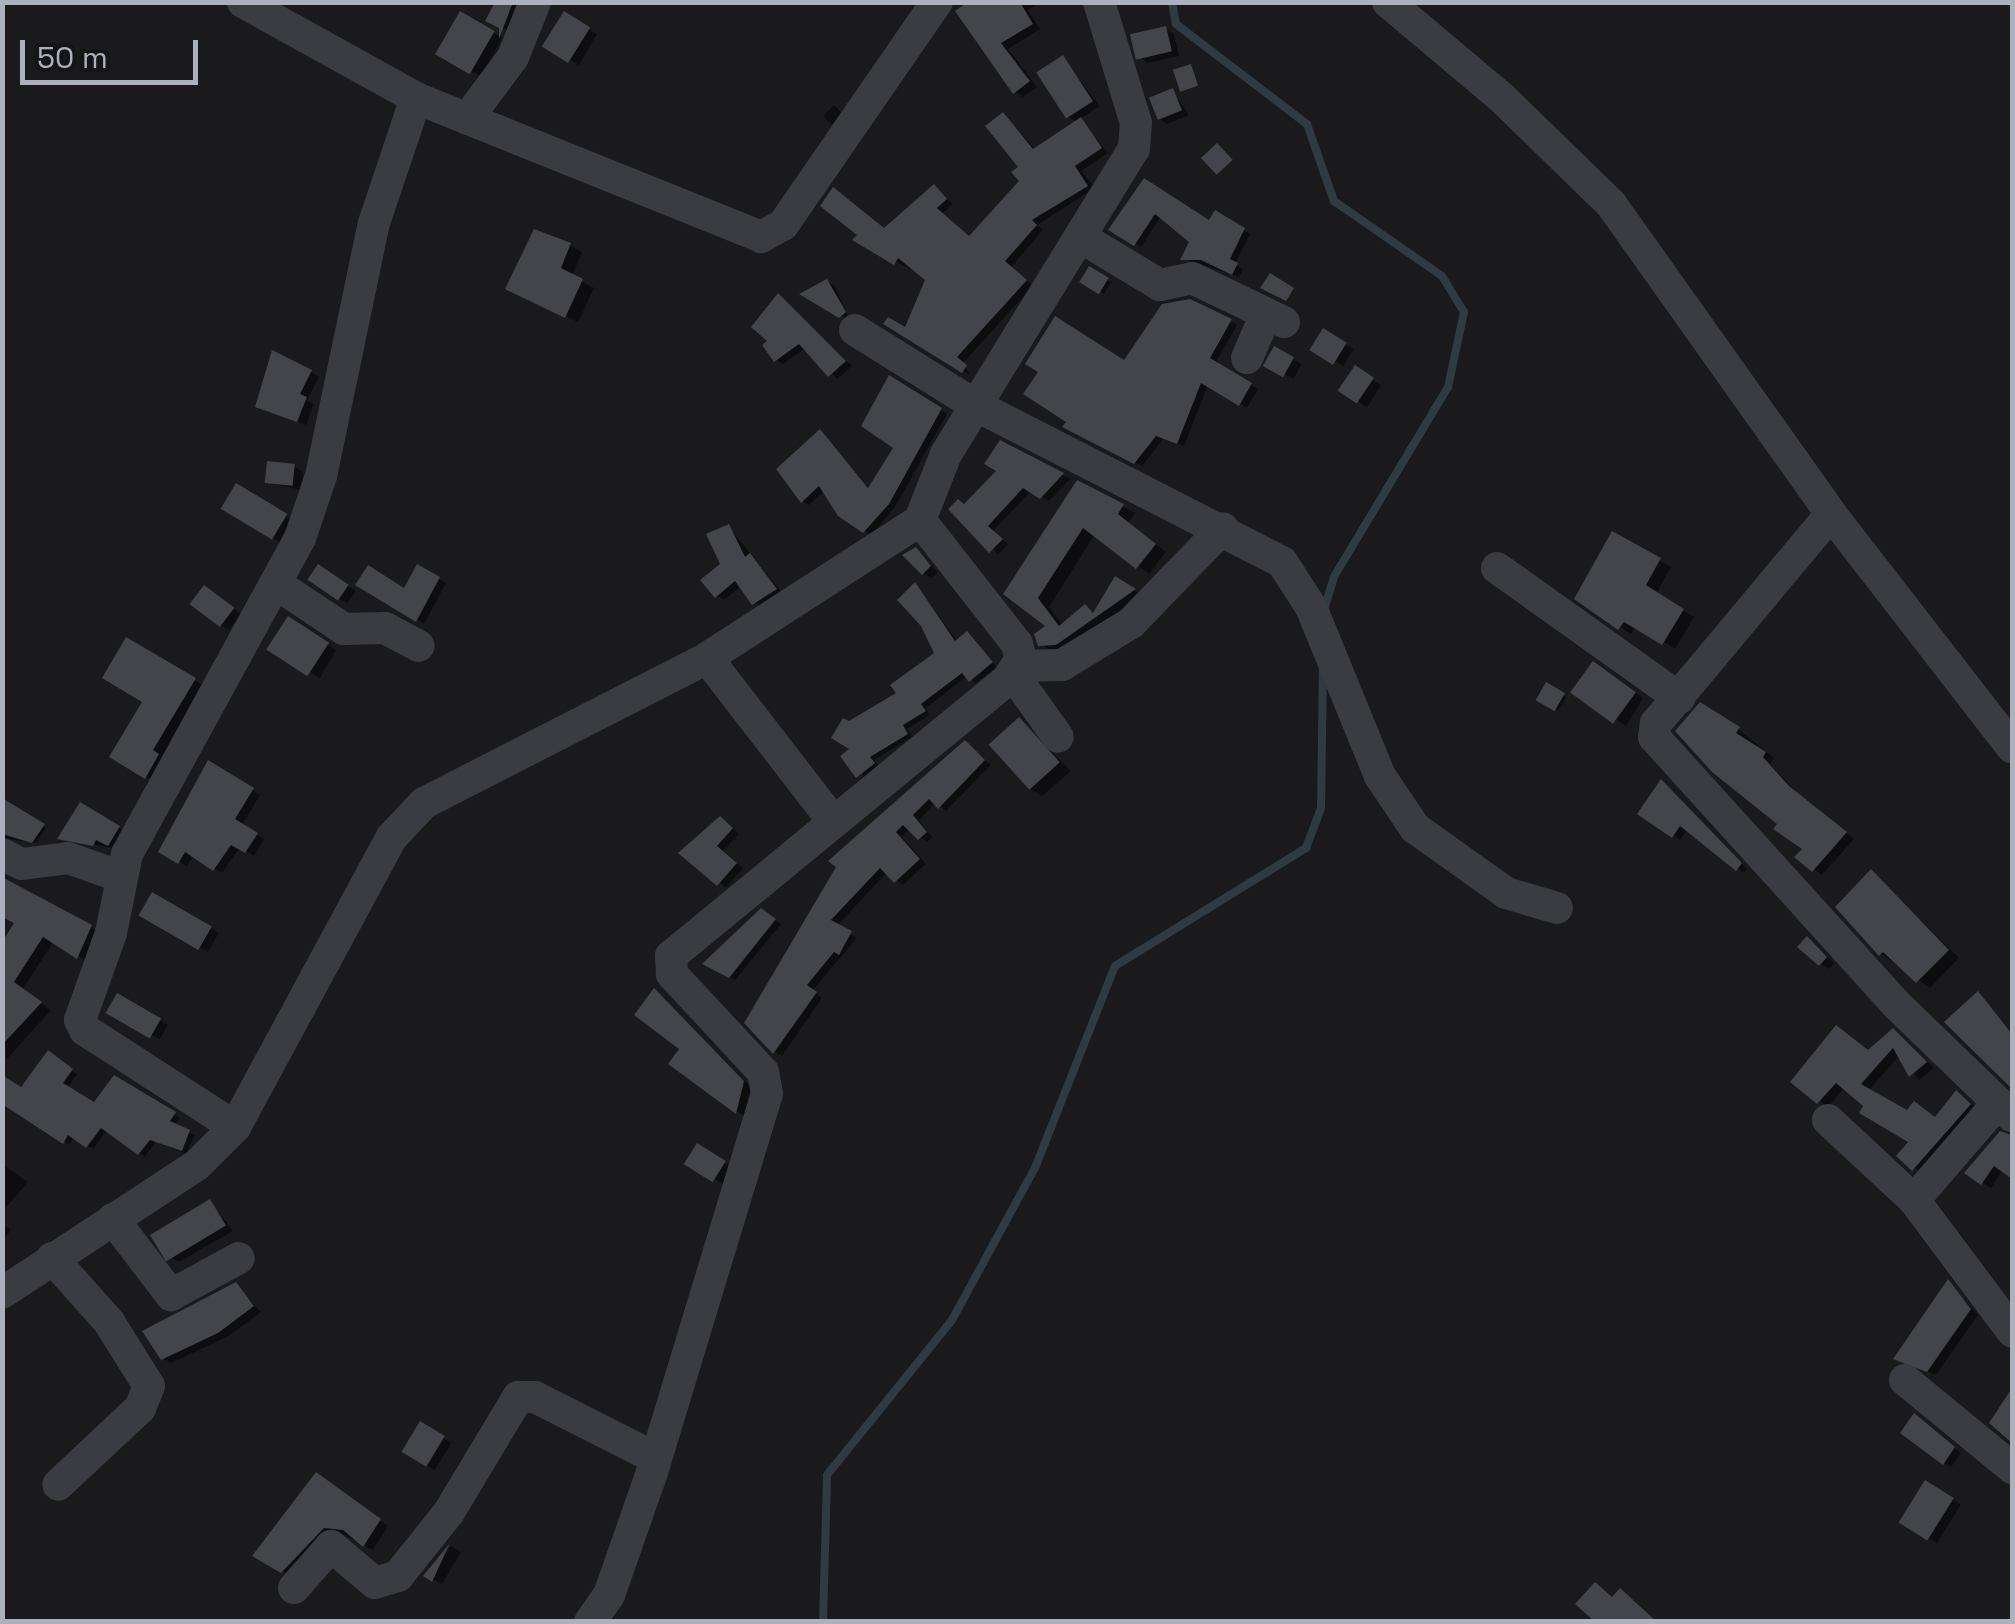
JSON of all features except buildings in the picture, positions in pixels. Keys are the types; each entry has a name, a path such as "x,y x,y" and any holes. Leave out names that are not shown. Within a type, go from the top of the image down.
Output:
{"street":[{"path":"243,2 298,16 416,98 762,237 783,224 938,2"},
{"path":"467,119 514,57 535,2"},
{"path":"2,1293 196,1165 235,1126 409,816 442,792 708,658 920,520 946,454 1082,238 1136,136 1099,2"},
{"path":"1388,2 1502,98 1610,204 1830,514 2012,748"},
{"path":"235,1126 82,1027 111,933 119,876 191,732 278,585 321,476 374,223 416,98"},
{"path":"1082,238 1160,285 1192,278 1275,318 1247,358"},
{"path":"855,330 975,405 1266,550 1294,578 1380,776 1415,828 1506,893 1556,908"},
{"path":"1830,514 1653,727 1672,763 2005,1110 1914,1200"},
{"path":"920,520 1017,644 1016,670 1058,738"},
{"path":"590,1622 609,1595 655,1458 767,1094 764,1072 681,986 671,956 1016,670 1062,666 1131,623 1223,528"},
{"path":"1497,568 1679,698"},
{"path":"278,585 344,629 385,628 420,646"},
{"path":"708,658 832,820"},
{"path":"2,854 22,864 68,858 119,876"},
{"path":"1828,1120 1914,1200 2012,1331"},
{"path":"114,1219 171,1295 239,1258"},
{"path":"52,1258 109,1322 149,1386 140,1408 58,1485"},
{"path":"1905,1380 2012,1468"},
{"path":"294,1588 331,1546 375,1583 398,1576 449,1512 518,1397 535,1398 655,1458"}],"waterway":[{"path":"1172,2 1176,24 1307,124 1334,201 1442,276 1464,312 1448,387 1334,577 1324,610"},
{"path":"823,1622 827,1475 952,1320 1035,1168 1115,966 1306,848 1321,808 1323,668"}]}
